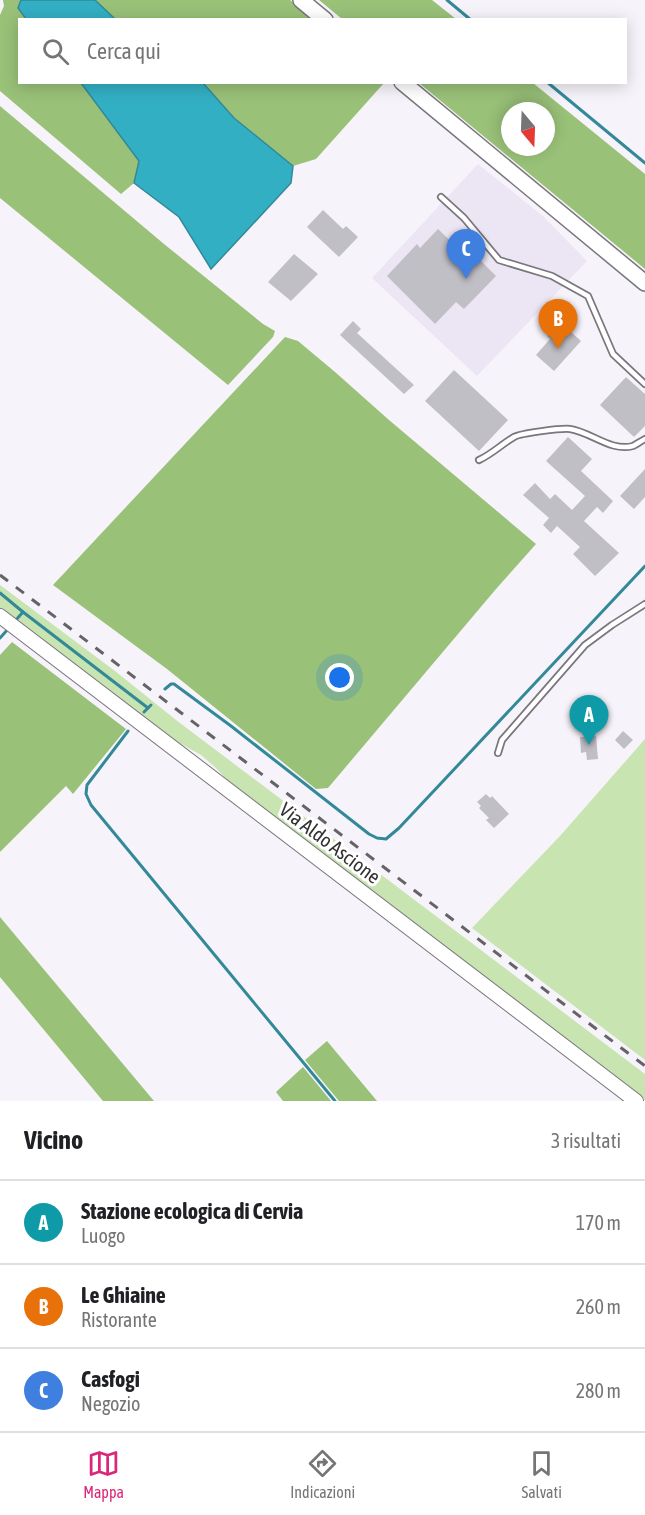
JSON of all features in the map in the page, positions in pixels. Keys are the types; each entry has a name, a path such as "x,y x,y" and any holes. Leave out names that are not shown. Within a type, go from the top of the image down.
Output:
{"main road":[{"path":"301,0 323,18"},
{"path":"404,84 645,283"}],"street":[{"name":"Via Aldo Ascione","path":"8,622 636,1101"}],"lane":[{"path":"441,196 464,218 499,260 552,276 588,296 613,354 645,384"},
{"path":"479,460 516,436 542,432 570,429 612,446 631,446 645,439"},
{"path":"498,753 502,740 585,645 645,604"}],"shaded area":[{"path":"478,164 544,217 587,261 477,376 372,278"}],"green space":[{"path":"3,0 21,0 18,8 25,18 18,18 18,84 82,84 139,161 134,183 121,194 0,91 0,15 4,6"},
{"path":"95,0 290,0 313,18 114,18"},
{"path":"319,0 432,0 455,18 341,18"},
{"path":"204,84 383,84 316,159 293,166 234,118"},
{"path":"420,84 534,84 645,174 645,269 508,156 555,156 555,102 501,102 501,150"},
{"path":"0,106 164,244 263,324 275,331 273,337 228,385 0,198"},
{"path":"285,337 298,341 536,544 328,788 316,789 167,669 53,585"},
{"path":"0,585 645,1074 645,1100 231,784 201,755 167,736 0,609"},
{"path":"12,642 126,729 73,794 66,786 0,852 0,655"},
{"path":"645,739 645,1060 472,928 560,836"},
{"path":"0,917 154,1101 103,1101 0,977"},
{"path":"327,1041 377,1101 339,1101 305,1060"},
{"path":"303,1067 331,1101 283,1101 276,1092"}],"water":[{"path":"21,0 95,0 114,18 25,18 18,8"},
{"path":"82,84 204,84 234,118 293,166 291,183 211,269 179,217 134,183 139,161"}],"building":[{"path":"323,210 343,229 346,226 358,237 339,257 307,227"},
{"path":"438,229 468,258 474,262 478,258 496,276 464,309 456,302 435,324 387,276 417,244 420,248"},
{"path":"294,254 318,274 291,301 268,282"},
{"path":"353,321 361,329 357,333 414,385 404,394 340,335"},
{"path":"560,322 581,341 554,371 536,355 550,339 547,336"},
{"path":"454,370 508,420 479,451 425,401"},
{"path":"626,377 645,394 645,426 634,437 600,405"},
{"path":"568,437 592,459 581,471 613,501 603,513 597,507 584,521 619,553 595,576 573,554 580,547 557,526 551,533 543,525 549,518 523,495 535,483 550,499 555,494 572,510 585,496 546,461"},
{"path":"645,469 645,497 634,509 620,496"},
{"path":"623,731 633,740 624,749 615,740"},
{"path":"596,736 598,759 587,760 586,752 581,753 580,737"},
{"path":"486,794 490,798 492,796 509,814 494,828 486,820 489,818 479,808 481,806 477,802"}],"waterway":[{"path":"447,0 469,18"},
{"path":"549,84 645,163"},
{"path":"165,689 174,684 369,834 386,839 399,828 645,566"},
{"path":"0,593 23,612"},
{"path":"15,621 23,612 148,708"},
{"path":"0,638 9,628"},
{"path":"144,712 151,705"},
{"path":"128,731 87,785 86,794 91,805 335,1101"}],"railway":[{"path":"0,575 645,1066"}],"place":[{"name":"Casfogi","path":"466,279"},
{"name":"Le Ghiaine","path":"558,349"},
{"name":"Stazione ecologica di Cervia","path":"589,745"}]}
